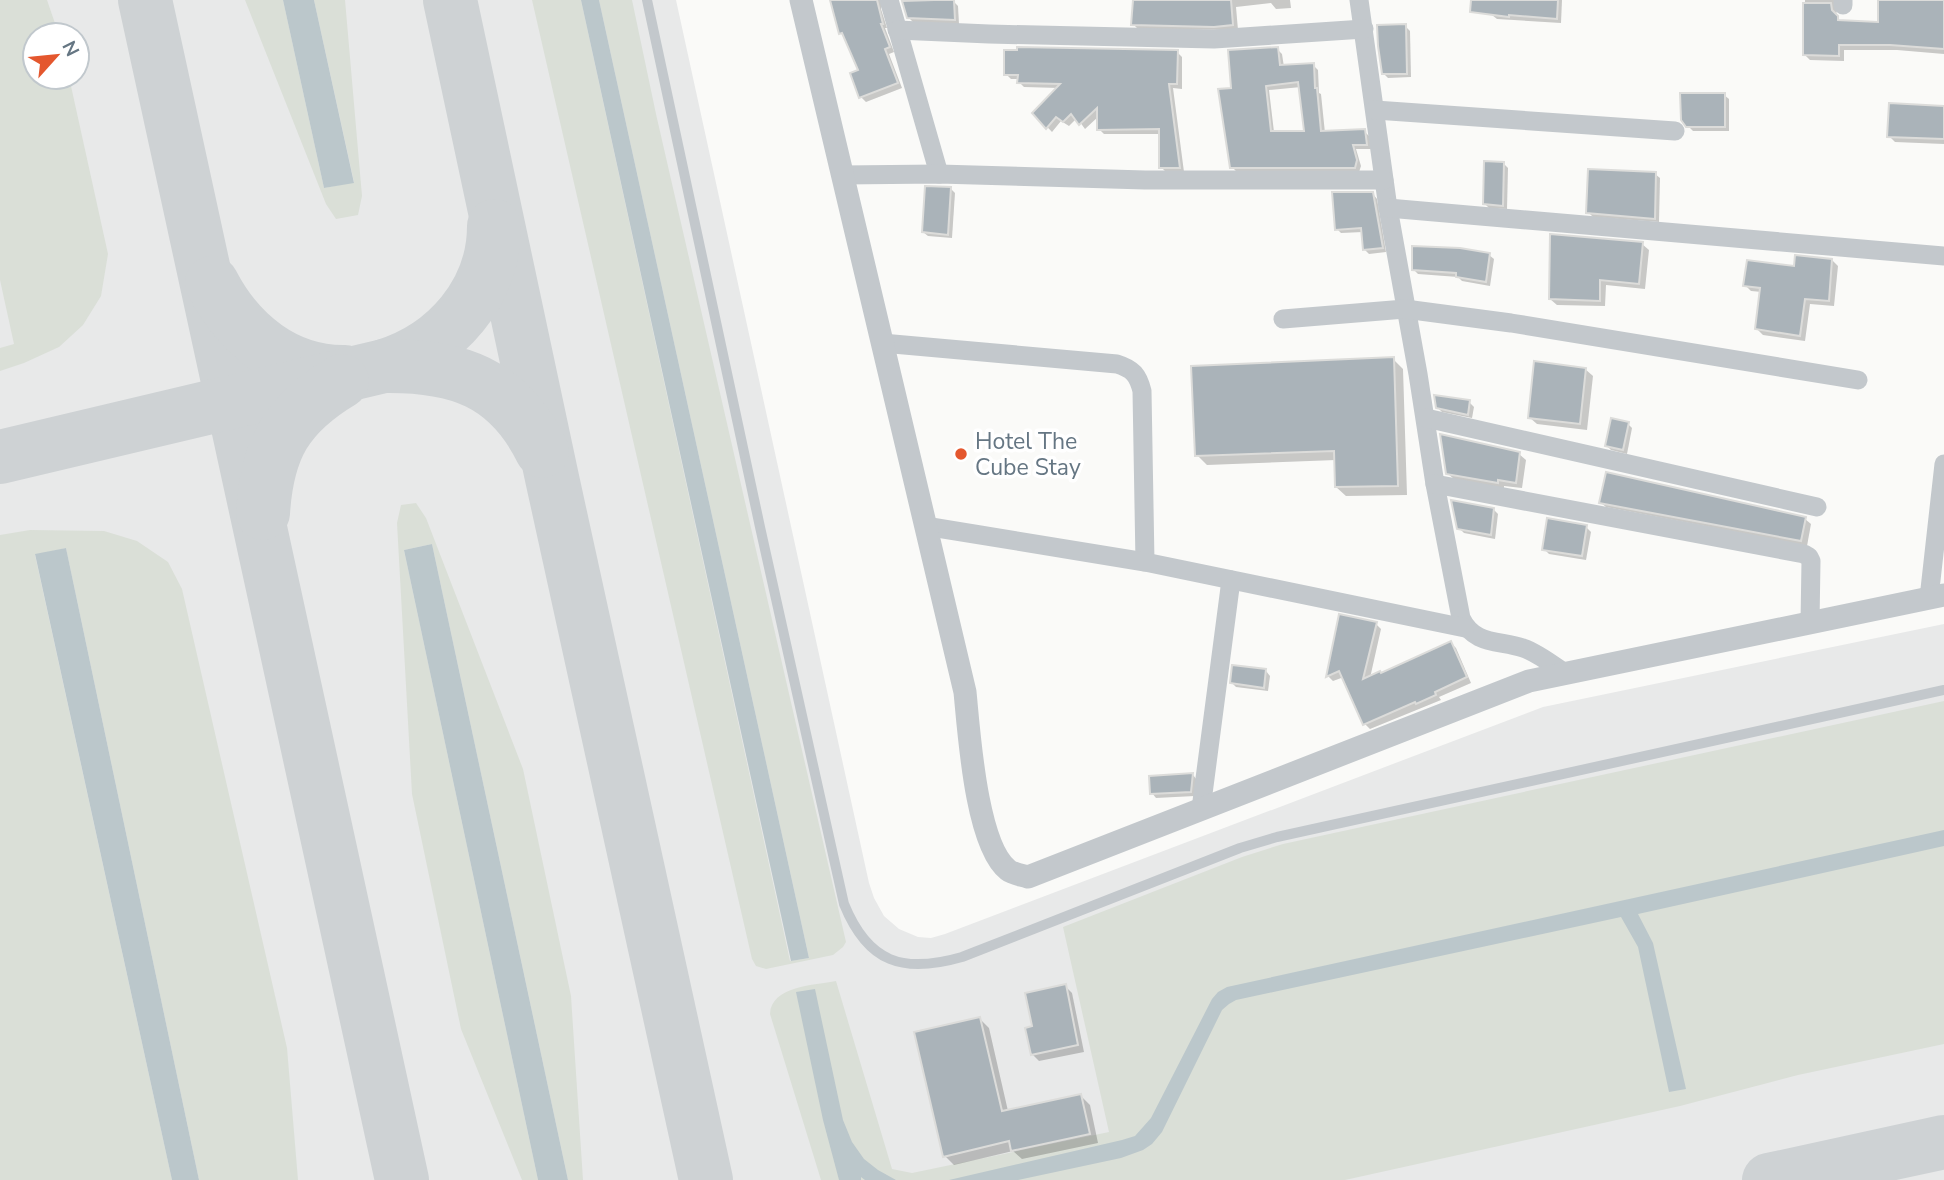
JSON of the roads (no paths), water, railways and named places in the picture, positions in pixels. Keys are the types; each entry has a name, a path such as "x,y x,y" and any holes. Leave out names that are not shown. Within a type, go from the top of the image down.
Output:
{"street":[{"path":"801,0 965,692 978,800 995,853 1009,871 1028,877 1529,681 1936,596 1944,464"},
{"path":"889,0 939,174"},
{"path":"1359,0 1388,208 1426,418 1435,484 1461,618 1465,628 1472,634 1482,639 1524,648 1566,674"},
{"path":"897,30 1214,39 1364,29"},
{"path":"1375,110 1675,131"},
{"path":"842,175 939,174 1145,180 1384,180"},
{"path":"1388,208 1944,256"},
{"path":"1283,319 1405,309 1511,323 1858,380"},
{"path":"882,343 1117,364 1131,369 1138,378 1142,391 1145,562"},
{"path":"1426,418 1817,507"},
{"path":"1435,484 1804,554 1811,561 1810,623"},
{"path":"925,526 1145,562 1465,628"},
{"path":"1201,809 1231,580"}],"lane":[{"path":"648,0 760,527 844,904 852,923 879,954 898,963 939,964 1277,836 1944,690"}],"place":[{"name":"Hotel The Cube Stay","path":"961,454"}]}
